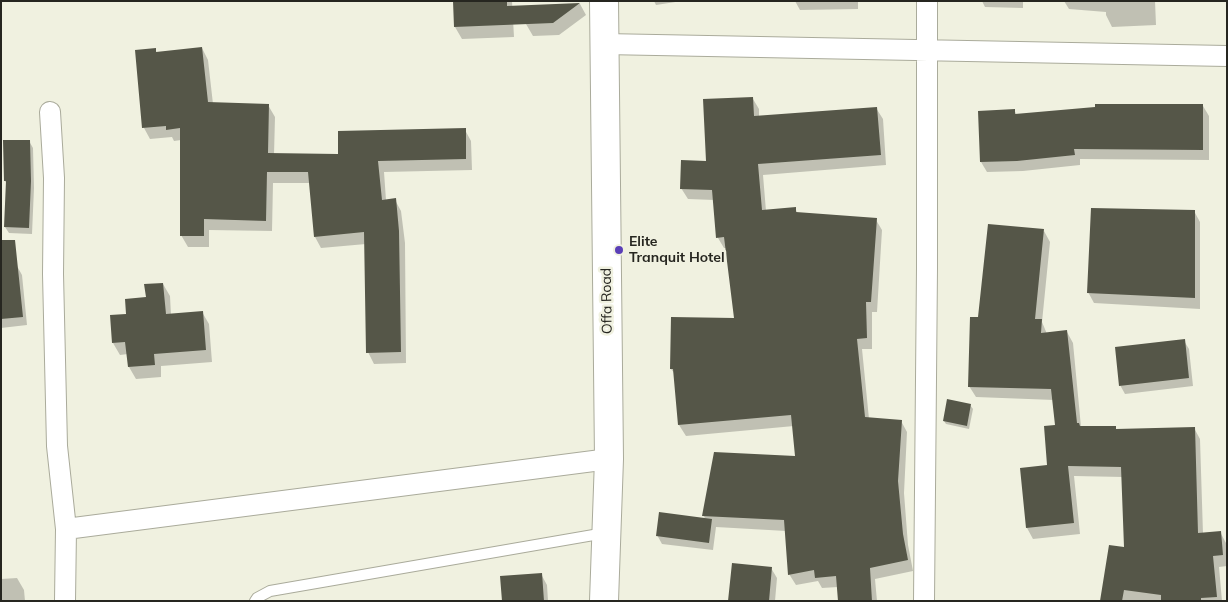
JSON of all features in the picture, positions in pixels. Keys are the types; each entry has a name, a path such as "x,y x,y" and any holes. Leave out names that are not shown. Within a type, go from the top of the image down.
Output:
{"street":[{"name":"Offa Road","path":"604,1 608,460 604,601"},
{"path":"924,601 927,1"},
{"path":"604,44 927,52 1227,56"},
{"path":"50,112 54,178 53,283 57,446 66,529 66,601"},
{"path":"66,529 608,460"}],"lane":[{"path":"255,601 270,591 606,532"}],"building":[{"path":"453,1 507,1 507,6 580,3 553,23 454,27"},
{"path":"202,47 208,102 269,104 268,153 338,154 338,131 466,128 466,159 378,161 382,200 396,198 399,231 401,352 366,353 364,232 314,237 308,172 267,172 266,221 204,219 204,236 180,236 180,128 166,130 166,126 142,128 135,50 156,48 156,52"},
{"path":"753,97 754,116 877,107 881,155 758,164 762,210 796,207 796,212 877,218 871,302 866,302 867,338 857,339 865,417 902,420 898,481 903,534 908,560 870,568 872,601 838,601 836,576 815,578 814,570 788,575 784,520 702,516 714,452 795,456 791,415 678,425 673,369 670,369 671,317 734,318 724,237 716,238 712,190 680,189 681,160 706,161 703,99"},
{"path":"1095,104 1203,104 1203,150 1074,149 1075,155 1017,161 980,162 978,111 1015,109 1015,114 1095,107"},
{"path":"3,140 30,140 29,228 4,227 6,181 4,181"},
{"path":"1091,208 1195,210 1195,298 1087,293"},
{"path":"988,224 1044,229 1035,319 1042,319 1041,333 1067,330 1077,423 1080,426 1116,426 1116,429 1195,427 1198,533 1221,531 1223,555 1213,556 1217,597 1201,598 1201,601 1161,601 1161,595 1124,590 1122,601 1100,601 1109,545 1124,547 1121,467 1068,466 1074,523 1026,528 1020,468 1047,465 1044,426 1055,425 1051,389 968,387 970,317 978,317"},
{"path":"1,240 15,240 23,317 1,319"},
{"path":"163,283 166,314 203,311 206,350 154,354 155,365 128,367 125,342 112,343 110,315 126,314 125,299 146,297 144,284"},
{"path":"1185,339 1189,378 1119,386 1115,347"},
{"path":"947,399 971,404 967,426 943,421"},
{"path":"659,512 712,519 709,543 656,536"},
{"path":"732,563 772,567 769,601 728,601"},
{"path":"542,573 544,601 502,601 500,576"}],"place":[{"name":"Elite Tranquit Hotel","path":"619,250"}]}
